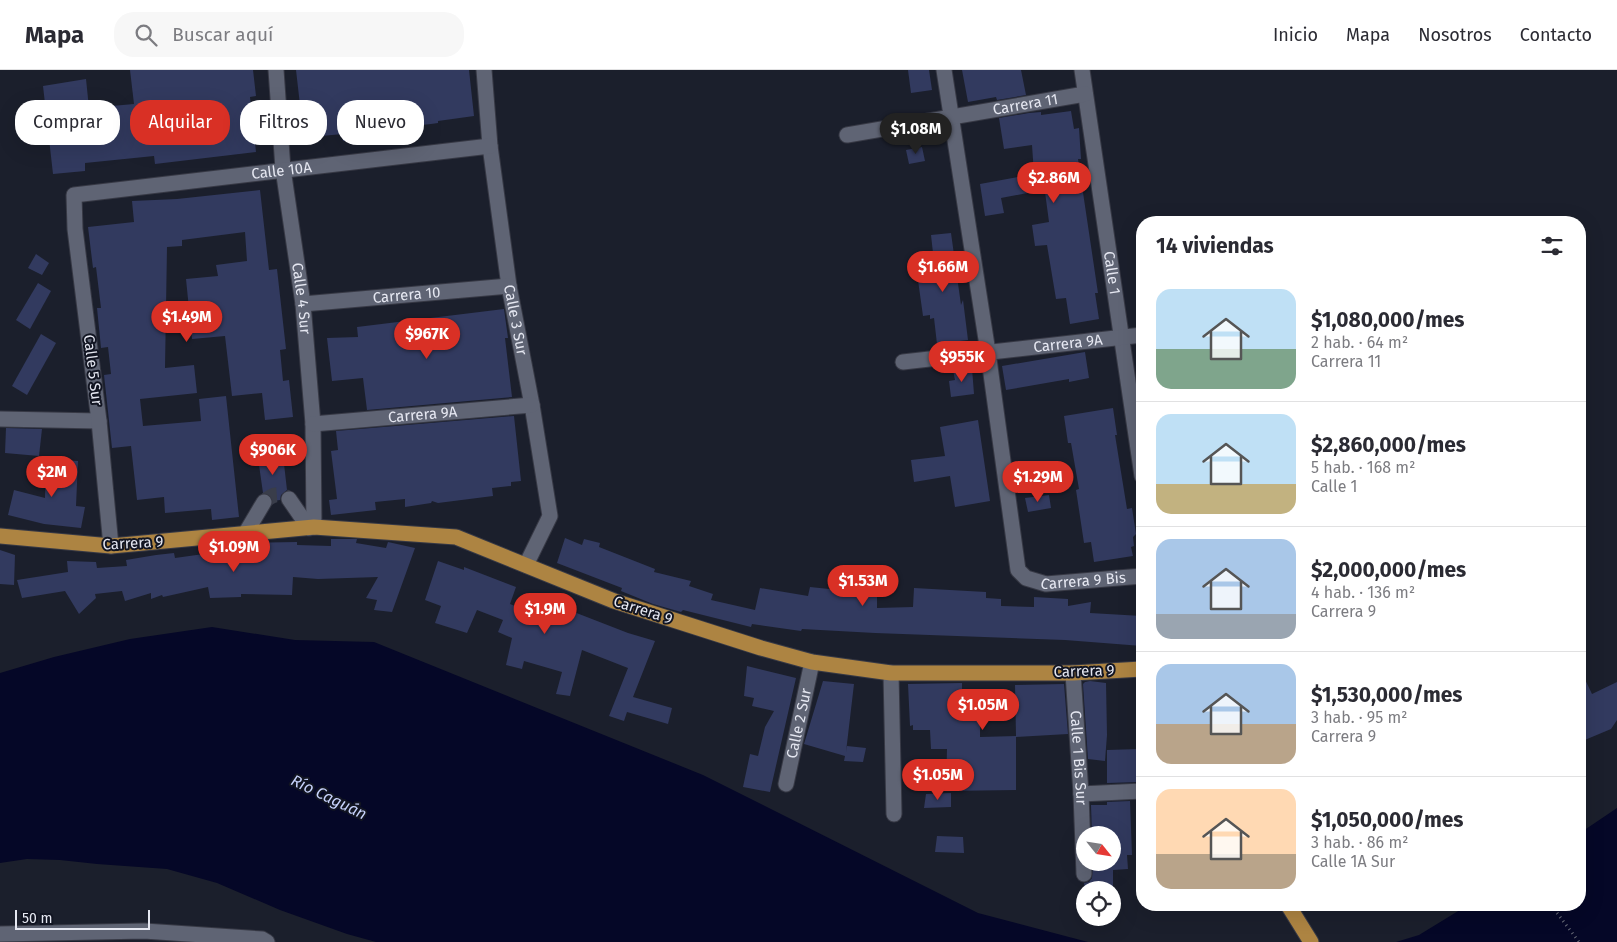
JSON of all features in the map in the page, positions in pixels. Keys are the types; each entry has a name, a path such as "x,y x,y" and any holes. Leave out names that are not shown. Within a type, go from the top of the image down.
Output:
{"main road":[{"name":"Carrera 9","path":"0,536 111,546 312,528 456,537 614,601 812,662 891,672 1073,673 1136,669"},
{"path":"1292,911 1311,942"}],"street":[{"name":"Calle 4 Sur","path":"276,70 283,170 303,304 313,424 312,528"},
{"name":"Calle 3 Sur","path":"484,70 490,146 509,286 532,405 550,516 526,565"},
{"path":"944,70 988,352"},
{"name":"Calle 1","path":"1082,70 1136,434"},
{"name":"Carrera 11","path":"847,135 1085,94"},
{"name":"Calle 10A","path":"74,195 490,146"},
{"name":"Calle 5 Sur","path":"74,195 75,229 99,421 111,546"},
{"name":"Carrera 10","path":"303,304 509,286"},
{"name":"Carrera 9A","path":"903,362 1136,336"},
{"name":"Carrera 9 Bis","path":"988,352 1018,570 1026,578 1046,584 1136,576"},
{"name":"Carrera 9A","path":"313,424 532,405"},
{"path":"0,419 99,421"},
{"path":"289,499 312,528"},
{"path":"245,534 264,502"},
{"name":"Calle 2 Sur","path":"786,784 812,662"},
{"path":"891,672 894,814"},
{"name":"Calle 1 Bis Sur","path":"1073,673 1084,874"},
{"path":"1081,794 1136,791"},
{"path":"0,934 144,930 262,940 267,942"}],"path":[{"path":"1556,911 1579,942"}],"water":[{"name":"Río Caguán","path":"212,627 295,640 374,642 703,775 978,913 1088,942 376,942 347,934 280,910 217,883 167,869 60,860 27,859 0,863 0,673 54,657 130,639"},
{"path":"1617,808 1617,942 1396,942 1419,935 1458,911 1586,911 1586,829"}],"building":[{"path":"130,70 253,70 256,96 250,97 250,100 240,100 240,145 255,145 256,152 155,164 154,156 85,163 85,171 53,174 50,145 120,145 120,105 130,104 130,145 230,145 230,100 134,100"},
{"path":"296,70 469,70 474,116 424,125 424,100 337,100 337,135 327,135 327,100 299,100"},
{"path":"908,70 929,70 932,90 911,93"},
{"path":"962,70 1021,70 1026,95 997,100 996,97 968,102"},
{"path":"86,79 88,100 45,100 43,86"},
{"path":"1071,111 1074,129 1079,128 1081,159 1078,159 1098,293 1095,293 1099,319 1070,324 1066,298 1056,299 1047,245 1035,246 1032,225 1049,222 1045,192 1043,190 1001,198 1004,213 985,216 980,184 1034,174 1032,145 1004,149 999,118 1029,113 1041,112 1041,115"},
{"path":"922,147 925,161 909,164 906,150"},
{"path":"260,190 269,270 277,269 286,349 280,350 283,381 289,380 293,417 265,420 262,393 232,396 225,336 192,339 186,279 218,276 216,265 247,261 245,232 182,240 182,246 167,247 165,368 194,365 197,393 140,399 143,426 201,421 199,399 226,396 239,517 212,520 211,509 165,513 164,497 137,500 131,446 112,448 104,375 111,374 108,347 101,348 97,308 101,308 96,267 93,268 88,227 134,222 132,201 177,199"},
{"path":"951,233 968,340 937,344 934,318 930,319 930,315 923,316 917,273 935,271 931,235"},
{"path":"36,254 49,263 42,275 28,268"},
{"path":"38,283 51,291 30,329 16,320"},
{"path":"504,309 508,338 505,338 512,397 367,410 363,378 332,381 327,338 358,337 357,327"},
{"path":"41,334 56,343 27,395 12,386"},
{"path":"1085,352 1089,378 1069,382 1069,379 1006,390 1002,366"},
{"path":"972,368 974,394 951,397 949,381 955,380 953,370"},
{"path":"1113,408 1117,435 1115,435 1127,509 1132,508 1136,534 1133,537 1134,546 1131,547 1133,556 1094,562 1091,542 1084,543 1076,490 1079,489 1071,443 1068,443 1064,416"},
{"path":"514,416 521,481 511,482 511,486 492,488 493,496 438,503 432,501 431,503 405,507 405,499 375,502 376,510 331,515 329,500 337,499 331,451 338,450 336,431"},
{"path":"978,420 990,501 955,507 950,476 914,482 911,460 945,456 940,427"},
{"path":"6,428 42,429 39,456 5,453"},
{"path":"283,455 287,490 281,495 280,500 273,501 269,494 263,493 258,458"},
{"path":"46,459 78,461 76,506 85,507 81,528 44,524 8,515 14,490 45,498"},
{"path":"1049,495 1051,508 1028,512 1025,498"},
{"path":"565,538 582,545 584,539 600,543 599,547 655,569 654,572 691,581 689,586 713,594 711,600 755,610 760,588 808,596 810,587 877,594 877,608 913,607 914,588 986,592 986,598 1001,599 1001,606 1034,607 1034,597 1068,599 1068,606 1091,602 1090,613 1136,616 1136,646 1065,640 802,629 801,631 752,624 751,627 653,604 621,591 622,588 557,563"},
{"path":"331,539 357,539 356,543 386,548 388,542 415,548 392,612 374,610 377,600 366,598 378,577 318,579 293,577 292,595 241,594 241,597 210,598 208,587 163,597 162,595 151,599 151,593 125,601 122,591 95,594 96,598 79,614 65,591 22,598 17,580 68,572 67,561 96,562 97,568 127,566 126,560 156,555 174,553 175,558 218,552 242,552 242,543 297,542 297,545 331,546"},
{"path":"0,550 15,555 14,585 0,584"},
{"path":"438,561 464,570 464,567 516,587 510,604 538,615 543,600 628,633 655,641 633,697 672,708 668,724 627,712 624,721 609,716 628,668 582,650 570,696 556,694 562,672 524,661 522,669 506,665 512,638 498,632 503,620 477,610 467,633 435,623 441,606 425,600"},
{"path":"747,666 796,678 770,792 743,787 750,754 758,756 765,727 774,711 752,706 754,698 744,696"},
{"path":"823,681 854,684 846,752 847,746 866,748 863,762 844,761 845,756 804,744"},
{"path":"1090,681 1106,683 1107,735 1105,761 1088,759 1083,684"},
{"path":"1586,682 1592,694 1617,682 1617,720 1611,729 1586,739"},
{"path":"962,683 962,689 966,689 966,693 980,692 980,737 1016,736 1015,685 1064,684 1068,734 1016,737 1016,790 946,791 947,749 931,749 930,730 913,730 913,725 910,726 908,684"},
{"path":"1136,749 1136,782 1107,783 1107,750"},
{"path":"951,793 951,807 924,808 926,794"},
{"path":"1130,801 1132,855 1127,855 1128,869 1121,869 1121,826 1092,826 1091,805 1107,805 1107,802"},
{"path":"937,836 963,837 964,853 935,852"},
{"path":"1092,871 1113,871 1113,881 1090,881"}],"tunnel":[{"path":"264,502 276,495 282,495 289,499"}]}
